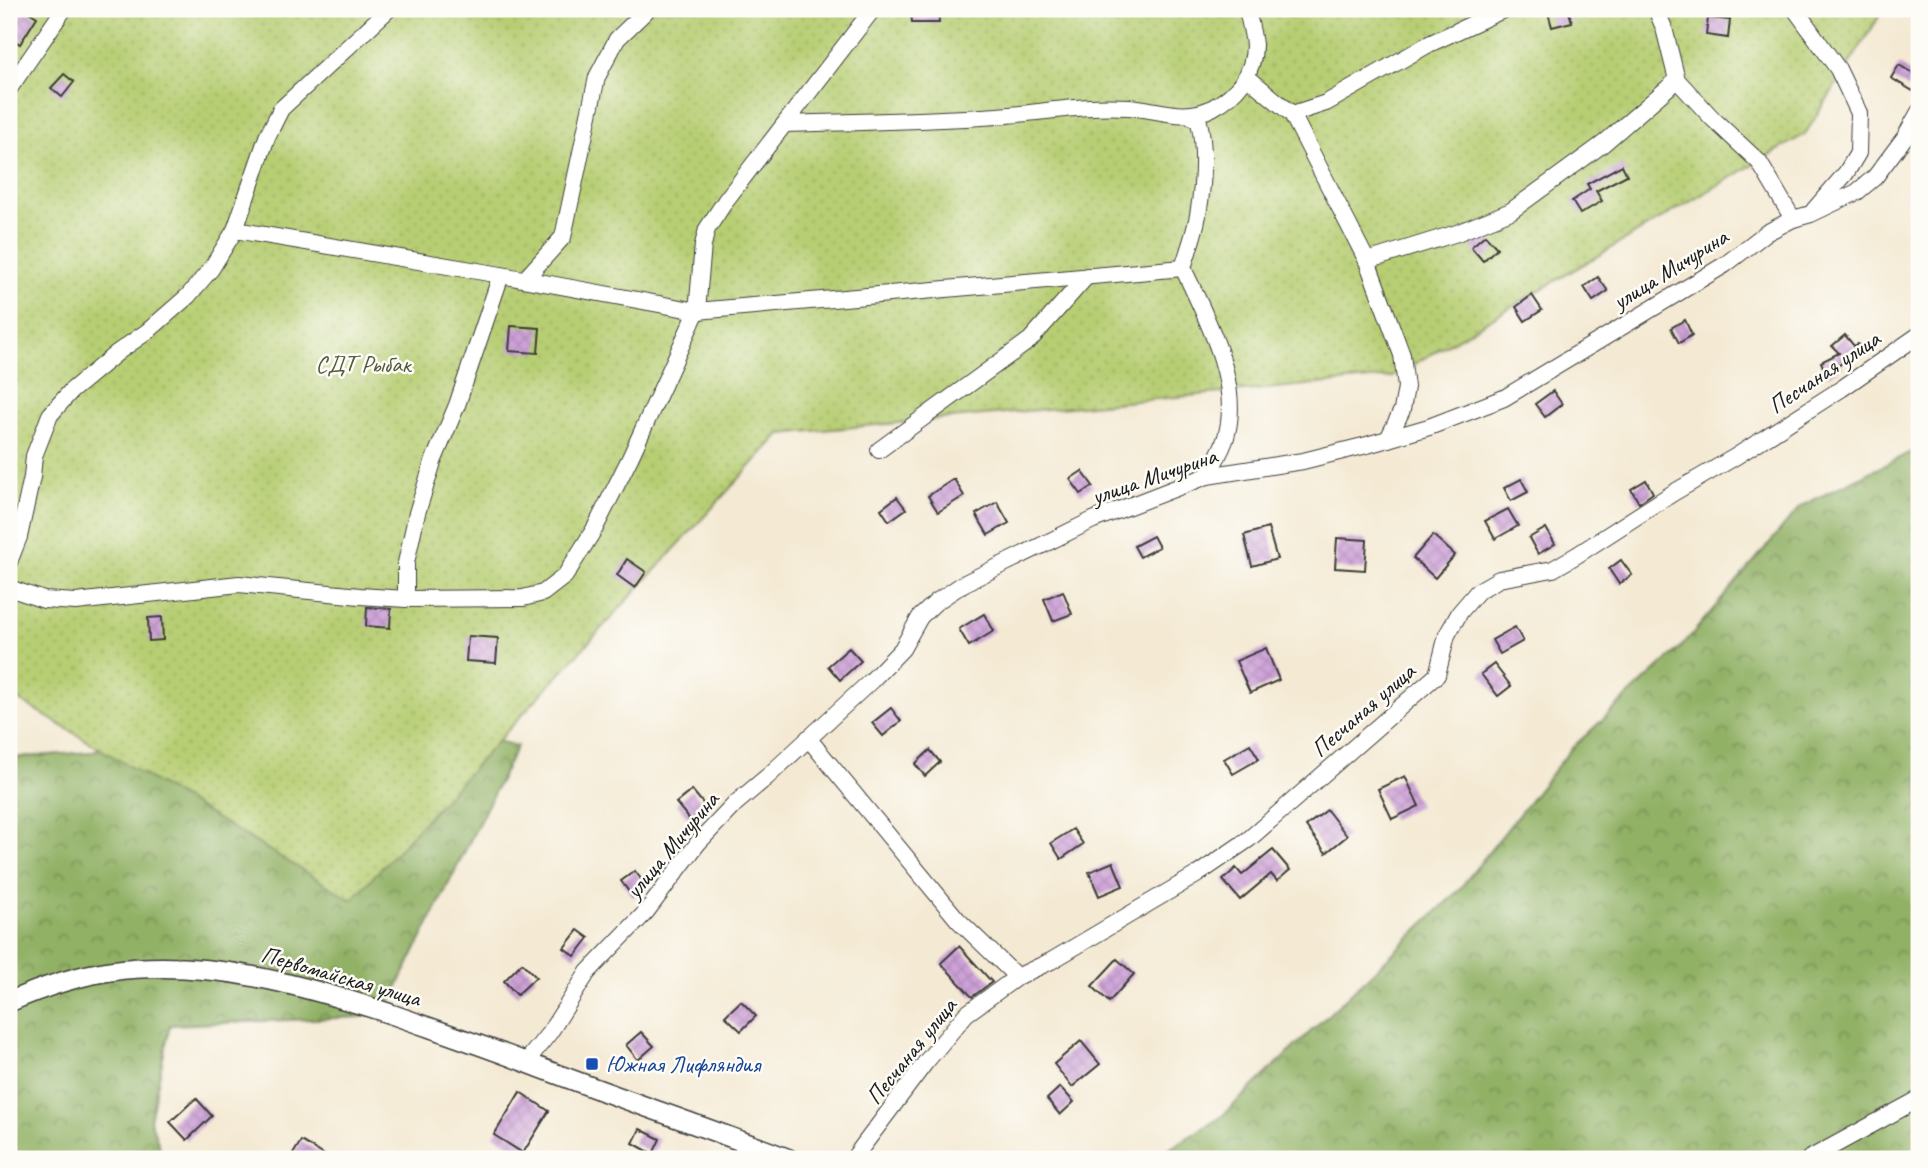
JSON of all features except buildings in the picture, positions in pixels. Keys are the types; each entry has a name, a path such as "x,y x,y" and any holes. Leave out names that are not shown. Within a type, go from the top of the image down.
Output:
{"main road":[{"name":"Первомайская улица","path":"9,1002 69,980 110,971 181,968 254,976 298,985 492,1048 789,1159"}],"street":[{"path":"9,89 64,9"},
{"path":"9,562 19,537 34,457 50,415 71,391 188,296 211,269 235,230 267,137 281,109 389,9"},
{"path":"525,279 563,237 597,78 617,38 648,9"},
{"path":"9,588 44,600 76,602 239,584 406,599 523,598 544,593 565,576 595,528 697,311 707,229 726,200 873,9"},
{"path":"785,124 926,121 1085,107 1129,107 1190,115 1211,109 1231,96 1247,77 1254,46 1247,9"},
{"path":"1292,114 1326,103 1429,44 1505,9"},
{"path":"1656,9 1664,28 1677,80 1713,119 1759,162 1793,219"},
{"path":"1795,9 1838,69 1859,113 1858,153 1846,173 1811,214"},
{"path":"1247,77 1292,114 1367,261 1402,355 1405,376 1402,410 1388,439"},
{"path":"1367,261 1457,233 1511,211 1602,144 1677,80"},
{"name":"улица Мичурина","path":"526,1062 550,1032 588,972 646,912 698,843 736,803 847,705 902,649 920,617 936,602 963,584 1093,520 1207,477 1303,461 1388,439 1429,427 1504,398 1726,264 1766,233 1857,192 1875,177 1905,137 1919,112"},
{"path":"1190,115 1199,122 1202,133 1202,174 1198,217 1183,268 1227,371 1231,407 1226,438 1207,477"},
{"path":"235,230 697,311 1183,268"},
{"path":"406,599 406,563 417,513 501,275"},
{"path":"879,450 1030,340 1087,275"},
{"name":"Песчаная улица","path":"853,1159 925,1063 966,1014 1017,977 1051,961 1198,874 1249,839 1437,675 1447,635 1460,612 1478,591 1499,579 1553,569 1841,390 1919,335"},
{"path":"808,738 958,920 1017,977"},
{"path":"1809,1159 1919,1099"}],"green space":[{"name":"СДТ Рыбак","path":"9,9 1884,9 1805,134 1392,377 780,434 352,900 9,694"},
{"path":"1919,448 1919,1159 1153,1159 1221,1117 1457,892 1571,749 1682,646 1801,506"},
{"path":"178,717 472,735 517,746 388,1006 362,1017 170,1025 150,1120 164,1159 9,1159 9,758 91,752"}],"place":[{"name":"Южная Лифляндия","path":"592,1064"}]}
